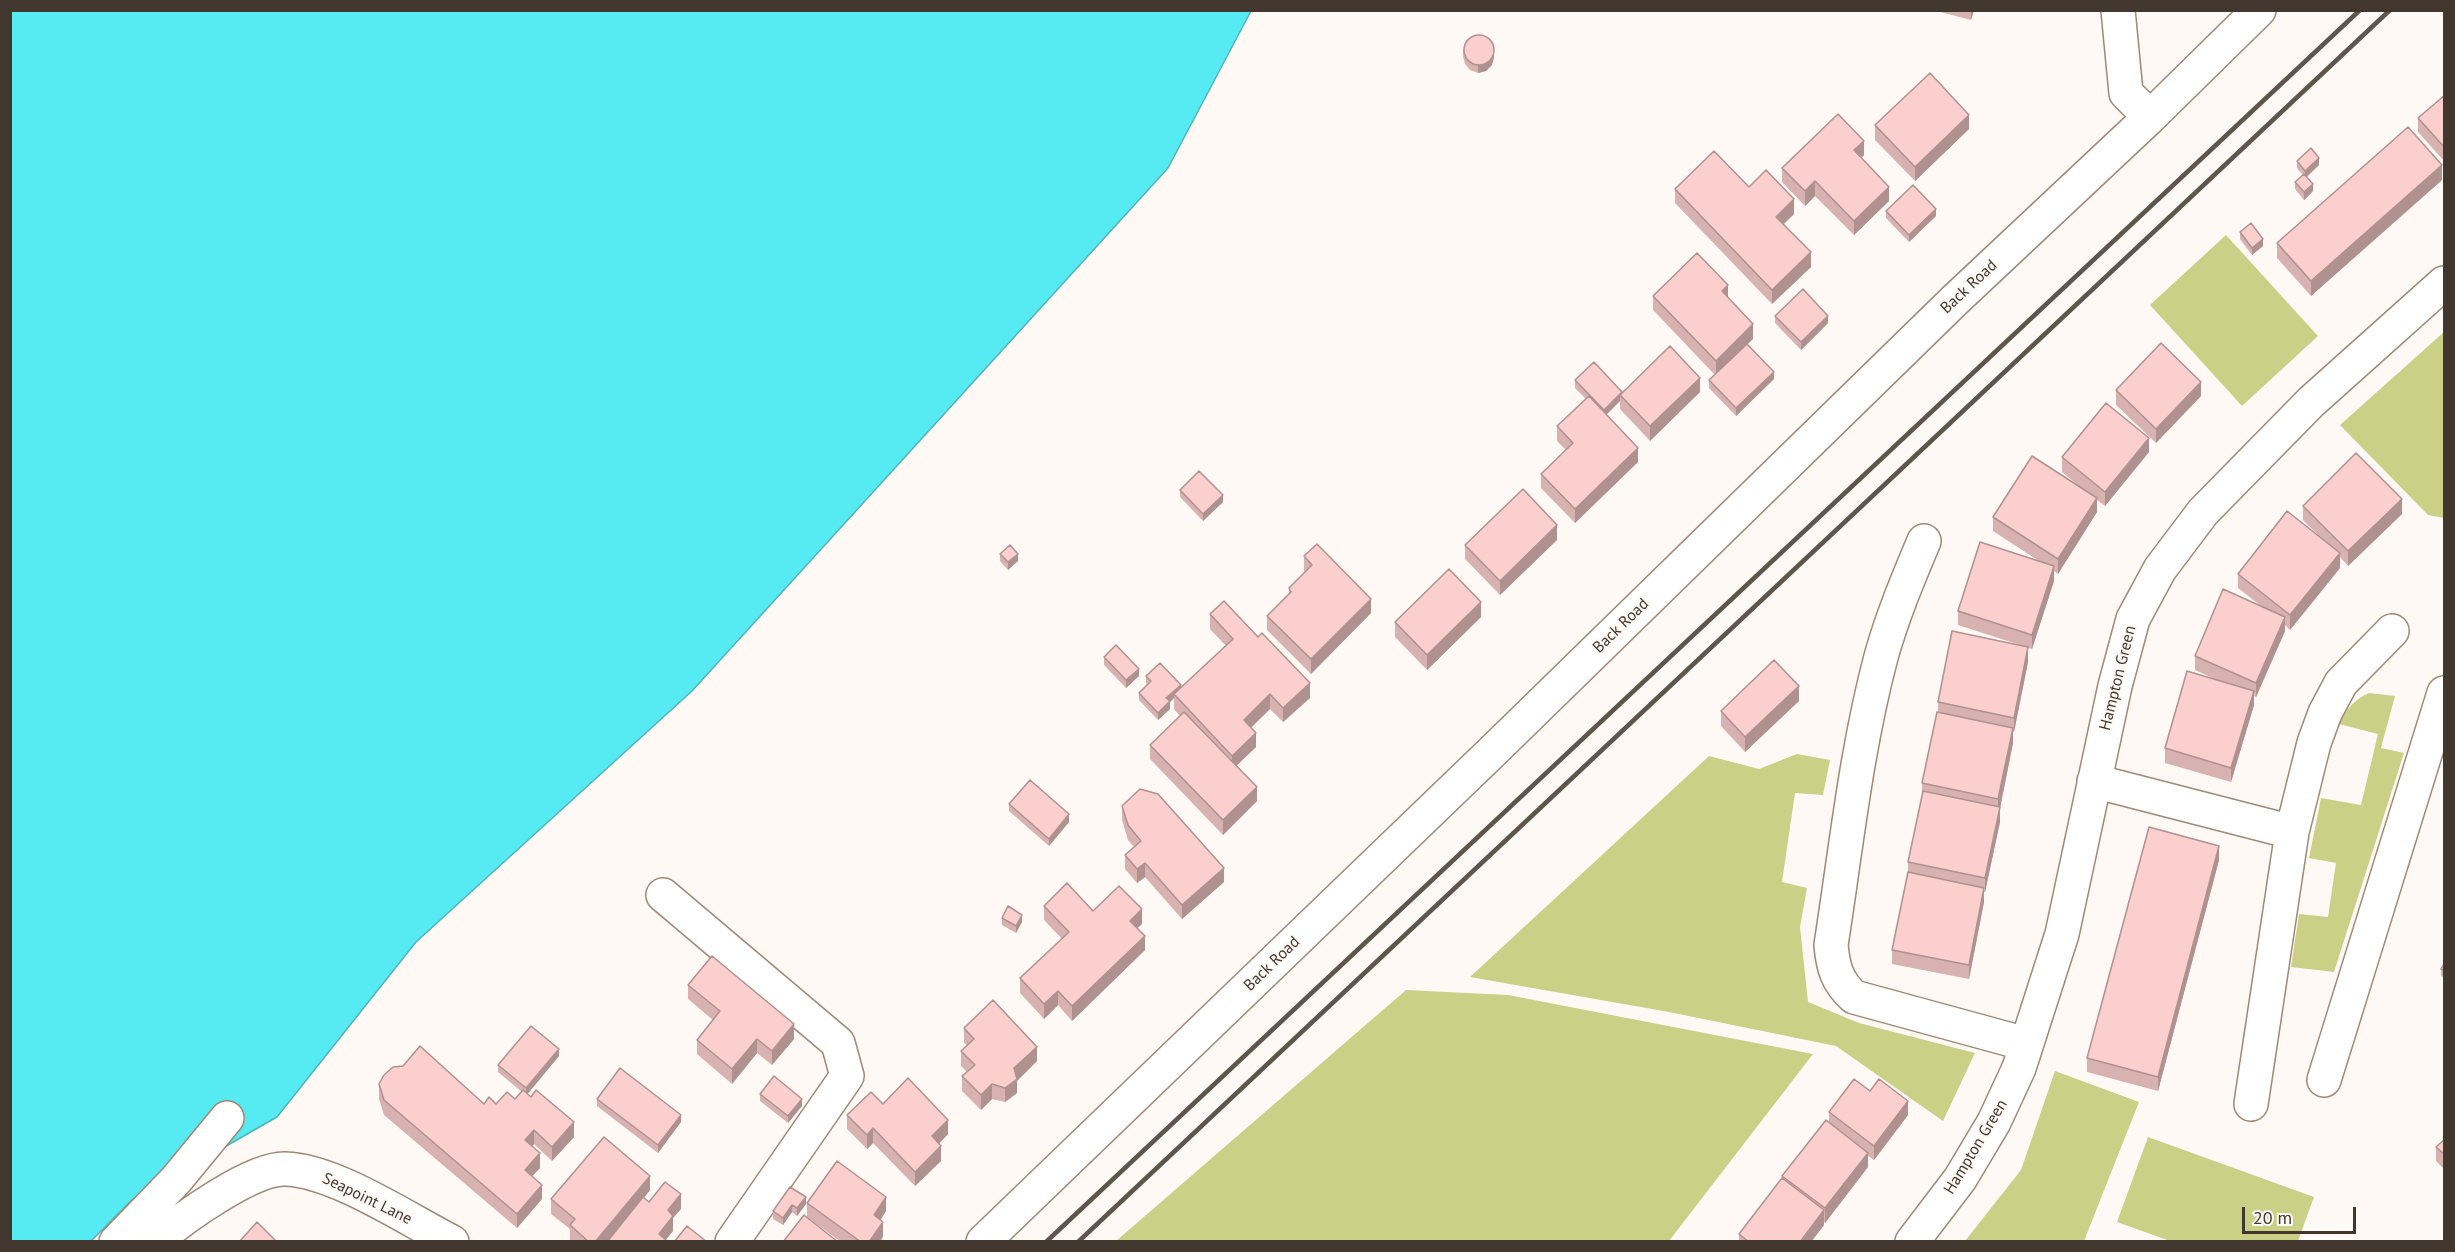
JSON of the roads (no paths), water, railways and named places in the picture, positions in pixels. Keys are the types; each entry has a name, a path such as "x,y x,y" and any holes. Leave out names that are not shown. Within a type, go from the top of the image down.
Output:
{"street":[{"path":"2118,10 2126,93 2150,117"},
{"name":"Back Road","path":"983,1242 1494,750 1955,300 2150,117 2259,10"},
{"name":"Hampton Green","path":"1912,1242 1960,1179 1994,1122 2019,1068 2062,934 2115,686 2133,619 2160,569 2203,512 2294,419 2445,283"},
{"path":"1924,541 1898,602 1881,656 1868,714 1831,945 1832,966 1842,987 1854,997 2026,1044"},
{"path":"2251,1104 2292,832 2314,743 2325,713 2341,683 2392,631"},
{"path":"2324,1080 2445,693"},
{"path":"2094,781 2292,832"},
{"path":"663,895 838,1043 846,1076 732,1242"},
{"path":"116,1242 176,1180 227,1118"},
{"name":"Seapoint Lane","path":"155,1242 243,1181 284,1169 318,1174 452,1242"}],"water":[{"path":"10,11 1251,11 1168,168 692,691 416,942 277,1117 132,1200 90,1242 11,1241"}],"railway":[{"path":"1046,1242 2360,10"},
{"path":"1078,1242 2390,10"}]}
